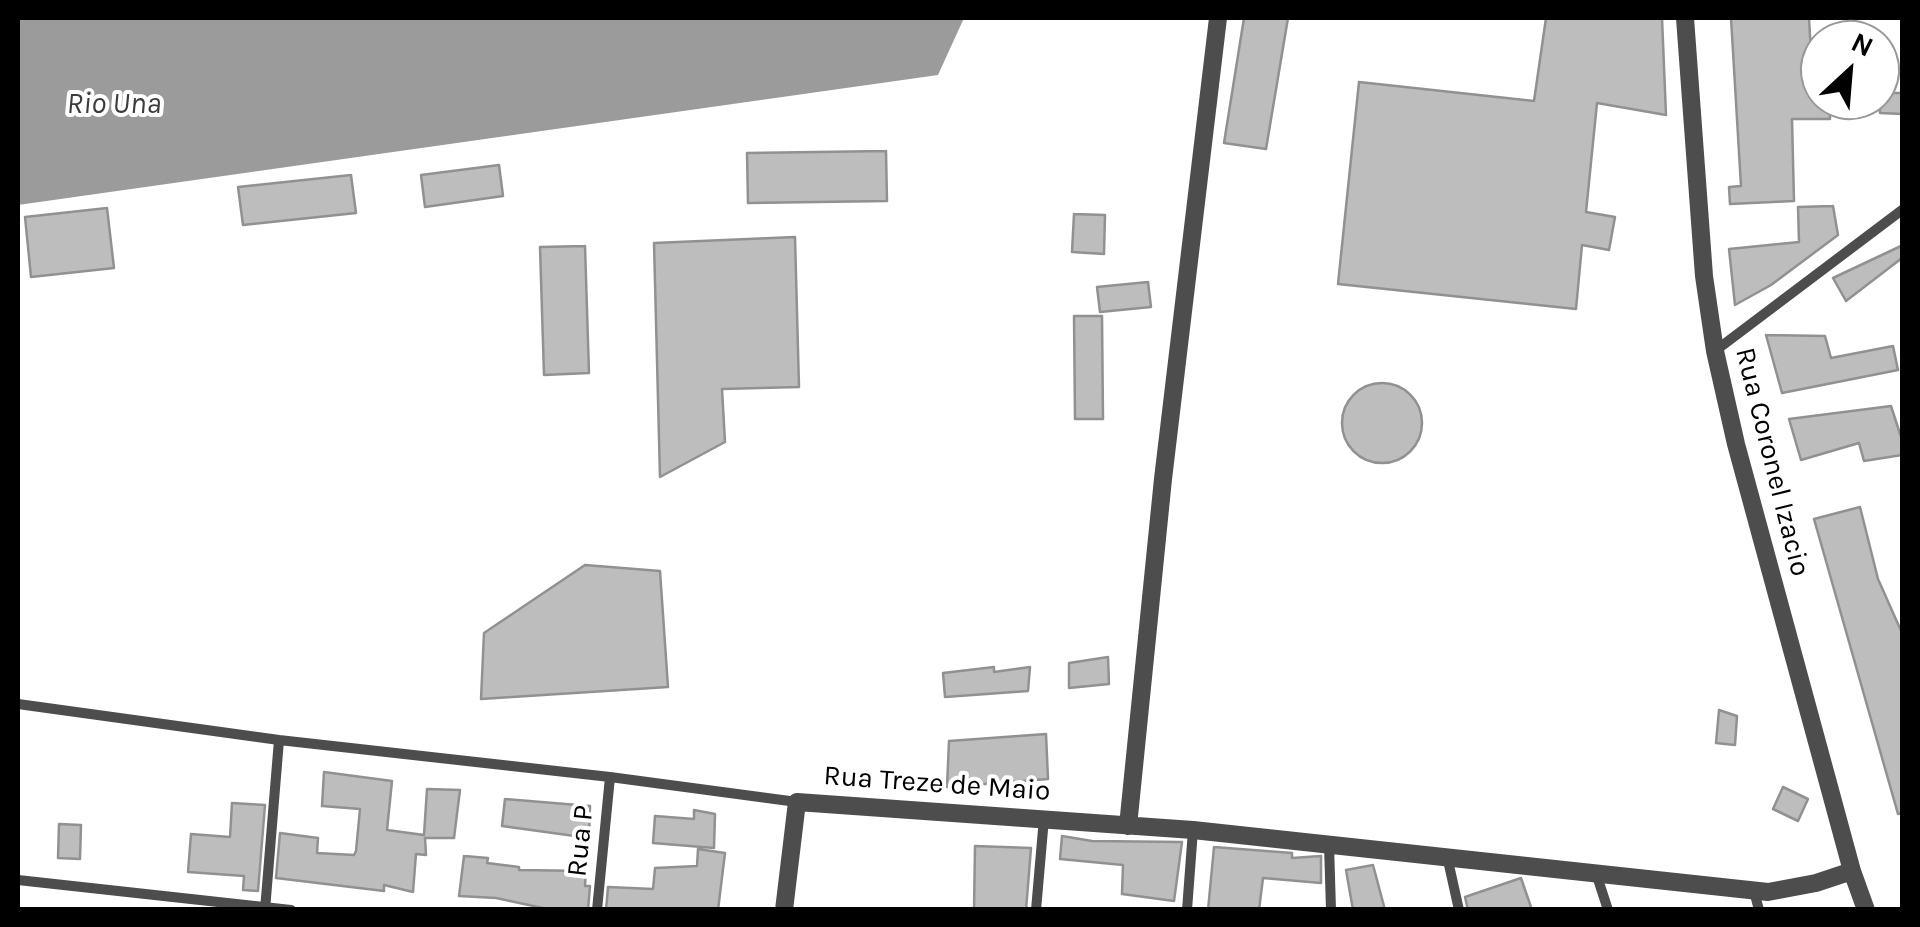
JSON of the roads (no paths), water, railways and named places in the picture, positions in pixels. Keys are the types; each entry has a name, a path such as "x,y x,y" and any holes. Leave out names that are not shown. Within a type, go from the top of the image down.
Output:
{"street":[{"path":"1128,826 1163,479 1218,18"},
{"name":"Rua Coronel Izacio","path":"1685,18 1704,276 1715,350 1736,444 1852,871 1866,910"},
{"path":"1715,350 1902,210"},
{"name":"Rua Treze de Maio","path":"18,704 278,740 797,802 1193,830 1768,892 1852,871"},
{"path":"265,908 278,740"},
{"name":"Rua P","path":"597,910 610,777"},
{"path":"784,910 797,802"},
{"path":"1036,910 1044,818"},
{"path":"1186,910 1193,830"},
{"path":"1329,844 1330,910"},
{"path":"1446,855 1459,910"},
{"path":"1596,873 1608,910"},
{"path":"18,880 291,910"},
{"path":"1754,890 1759,910"}],"water":[{"name":"Rio Una","path":"18,18 964,18 938,75 18,205"}]}
